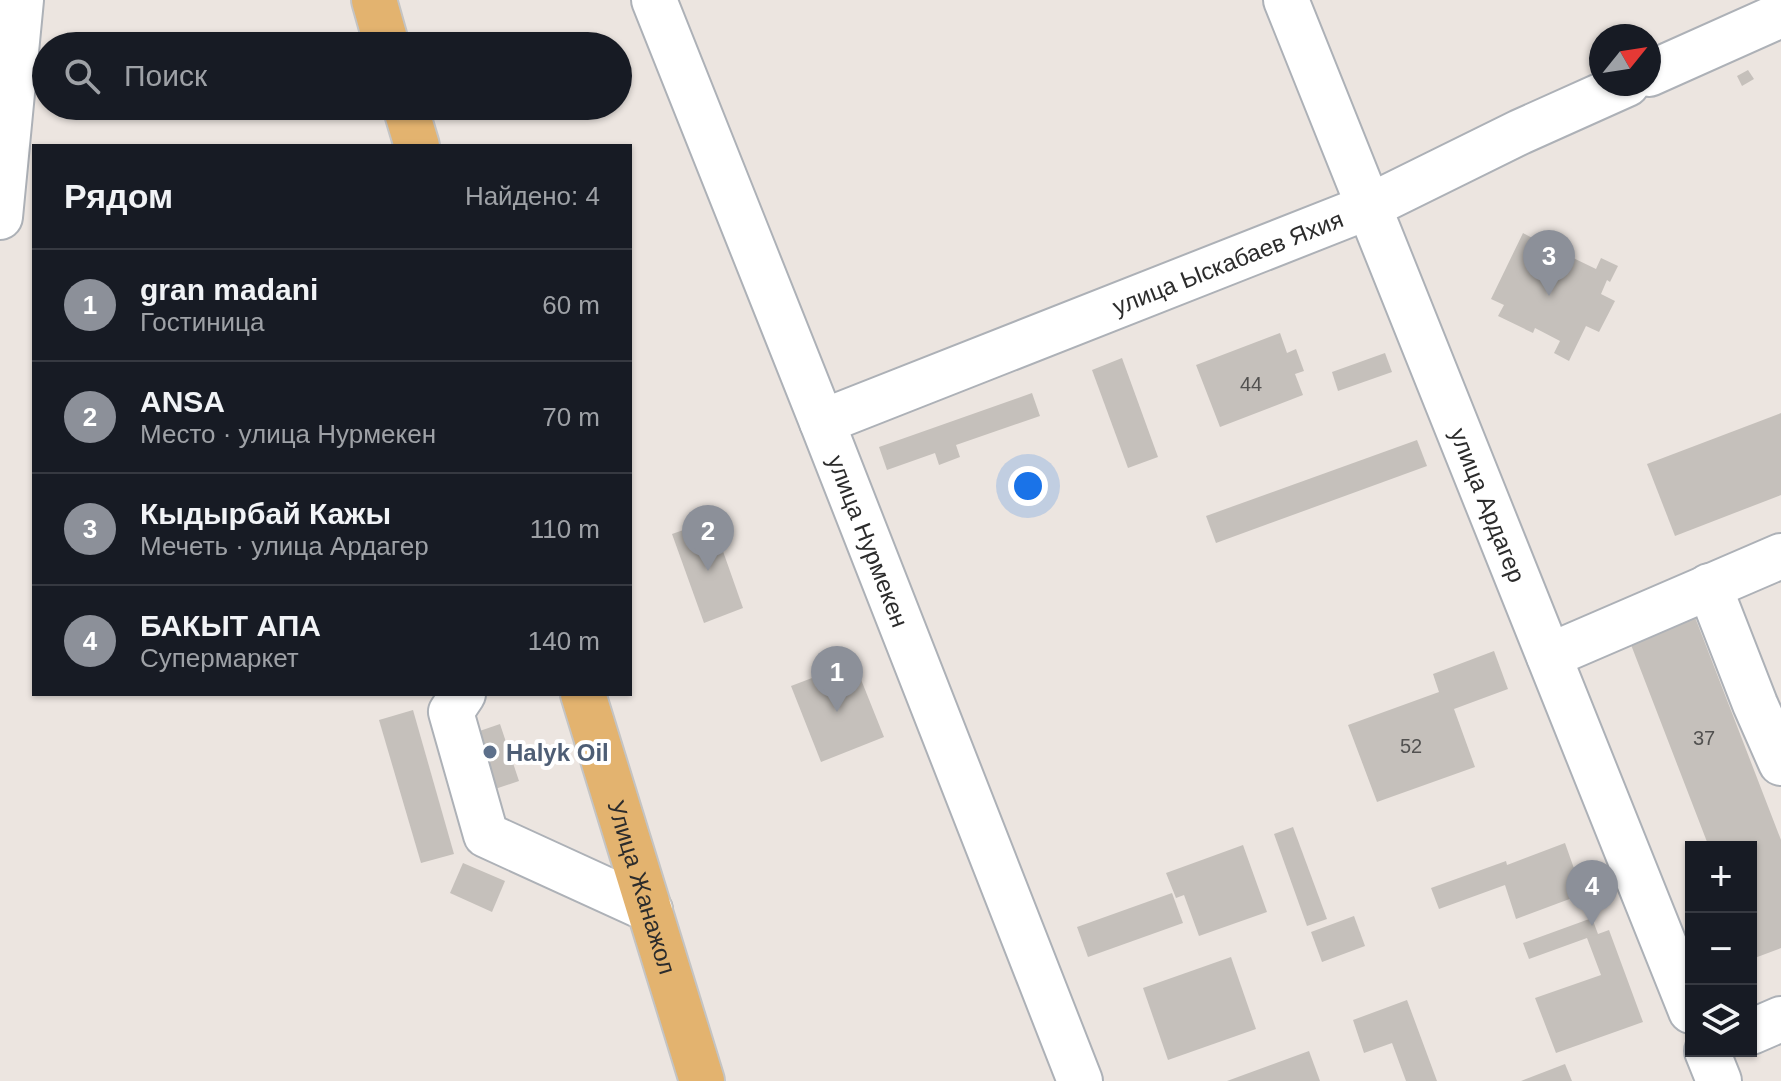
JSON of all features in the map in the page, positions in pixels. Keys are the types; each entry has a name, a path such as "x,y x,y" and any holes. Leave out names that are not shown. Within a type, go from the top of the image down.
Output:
{"main road":[{"path":"374,0 383,32"},
{"path":"409,120 416,144"},
{"name":"Улица Жанажол","path":"584,696 702,1081"}],"street":[{"path":"0,217 21,0"},
{"name":"улица Нурмекен","path":"654,0 1080,1081"},
{"name":"улица Ардагер","path":"1286,0 1685,996"},
{"path":"1661,69 1781,15"},
{"name":"улица Ыскабаев Яхия","path":"822,422 1368,207 1600,96"},
{"path":"1549,656 1781,556"},
{"path":"1709,586 1781,763"},
{"path":"462,696 451,712 486,835 650,910"},
{"path":"1757,1029 1781,1019"},
{"path":"1709,1057 1719,1081"}],"building":[{"path":"1748,70 1754,79 1742,86 1737,76"},
{"path":"1523,233 1543,244 1546,237 1571,249 1567,255 1596,269 1601,258 1618,266 1601,294 1615,301 1599,332 1586,326 1569,361 1554,353 1560,341 1535,328 1533,333 1498,316 1504,305 1491,299"},
{"path":"1280,333 1287,353 1296,349 1304,371 1295,374 1303,395 1220,427 1196,365"},
{"path":"1385,353 1392,372 1338,391 1332,372"},
{"path":"1122,358 1158,457 1128,468 1092,370"},
{"path":"1032,393 1040,416 956,445 960,457 939,465 935,453 887,470 879,447"},
{"path":"1781,413 1781,495 1675,536 1647,464"},
{"path":"1417,440 1427,466 1216,543 1206,516"},
{"path":"712,520 743,608 704,623 672,534"},
{"path":"1693,612 1781,840 1781,948 1757,957 1757,841 1707,841 1628,637"},
{"path":"1494,651 1508,689 1454,709 1475,767 1377,802 1348,725 1439,692 1433,674"},
{"path":"854,662 884,737 821,762 791,686"},
{"path":"413,710 454,854 421,863 379,720"},
{"path":"500,724 519,781 486,792 468,735"},
{"path":"1293,827 1327,919 1307,926 1274,834"},
{"path":"1565,843 1583,894 1516,919 1505,885 1439,909 1431,888"},
{"path":"1243,845 1267,912 1199,936 1184,895 1176,898 1166,873"},
{"path":"463,863 505,881 492,912 450,893"},
{"path":"1172,893 1183,923 1088,957 1077,927"},
{"path":"1354,916 1365,946 1322,962 1311,932"},
{"path":"1592,918 1598,934 1609,930 1643,1022 1556,1053 1535,998 1601,975 1587,938 1529,959 1523,943"},
{"path":"1231,957 1256,1029 1168,1060 1143,988"},
{"path":"1407,1000 1437,1081 1406,1081 1392,1043 1364,1053 1353,1020"},
{"path":"1309,1051 1320,1081 1227,1081"},
{"path":"1565,1064 1572,1081 1521,1081"}],"place":[{"name":"Кыдырбай Кажы","path":"1549,296"},
{"name":"ANSA","path":"708,571"},
{"name":"gran madani","path":"837,712"},
{"name":"Halyk Oil","path":"490,752"},
{"name":"БАКЫТ АПА","path":"1592,926"}]}
